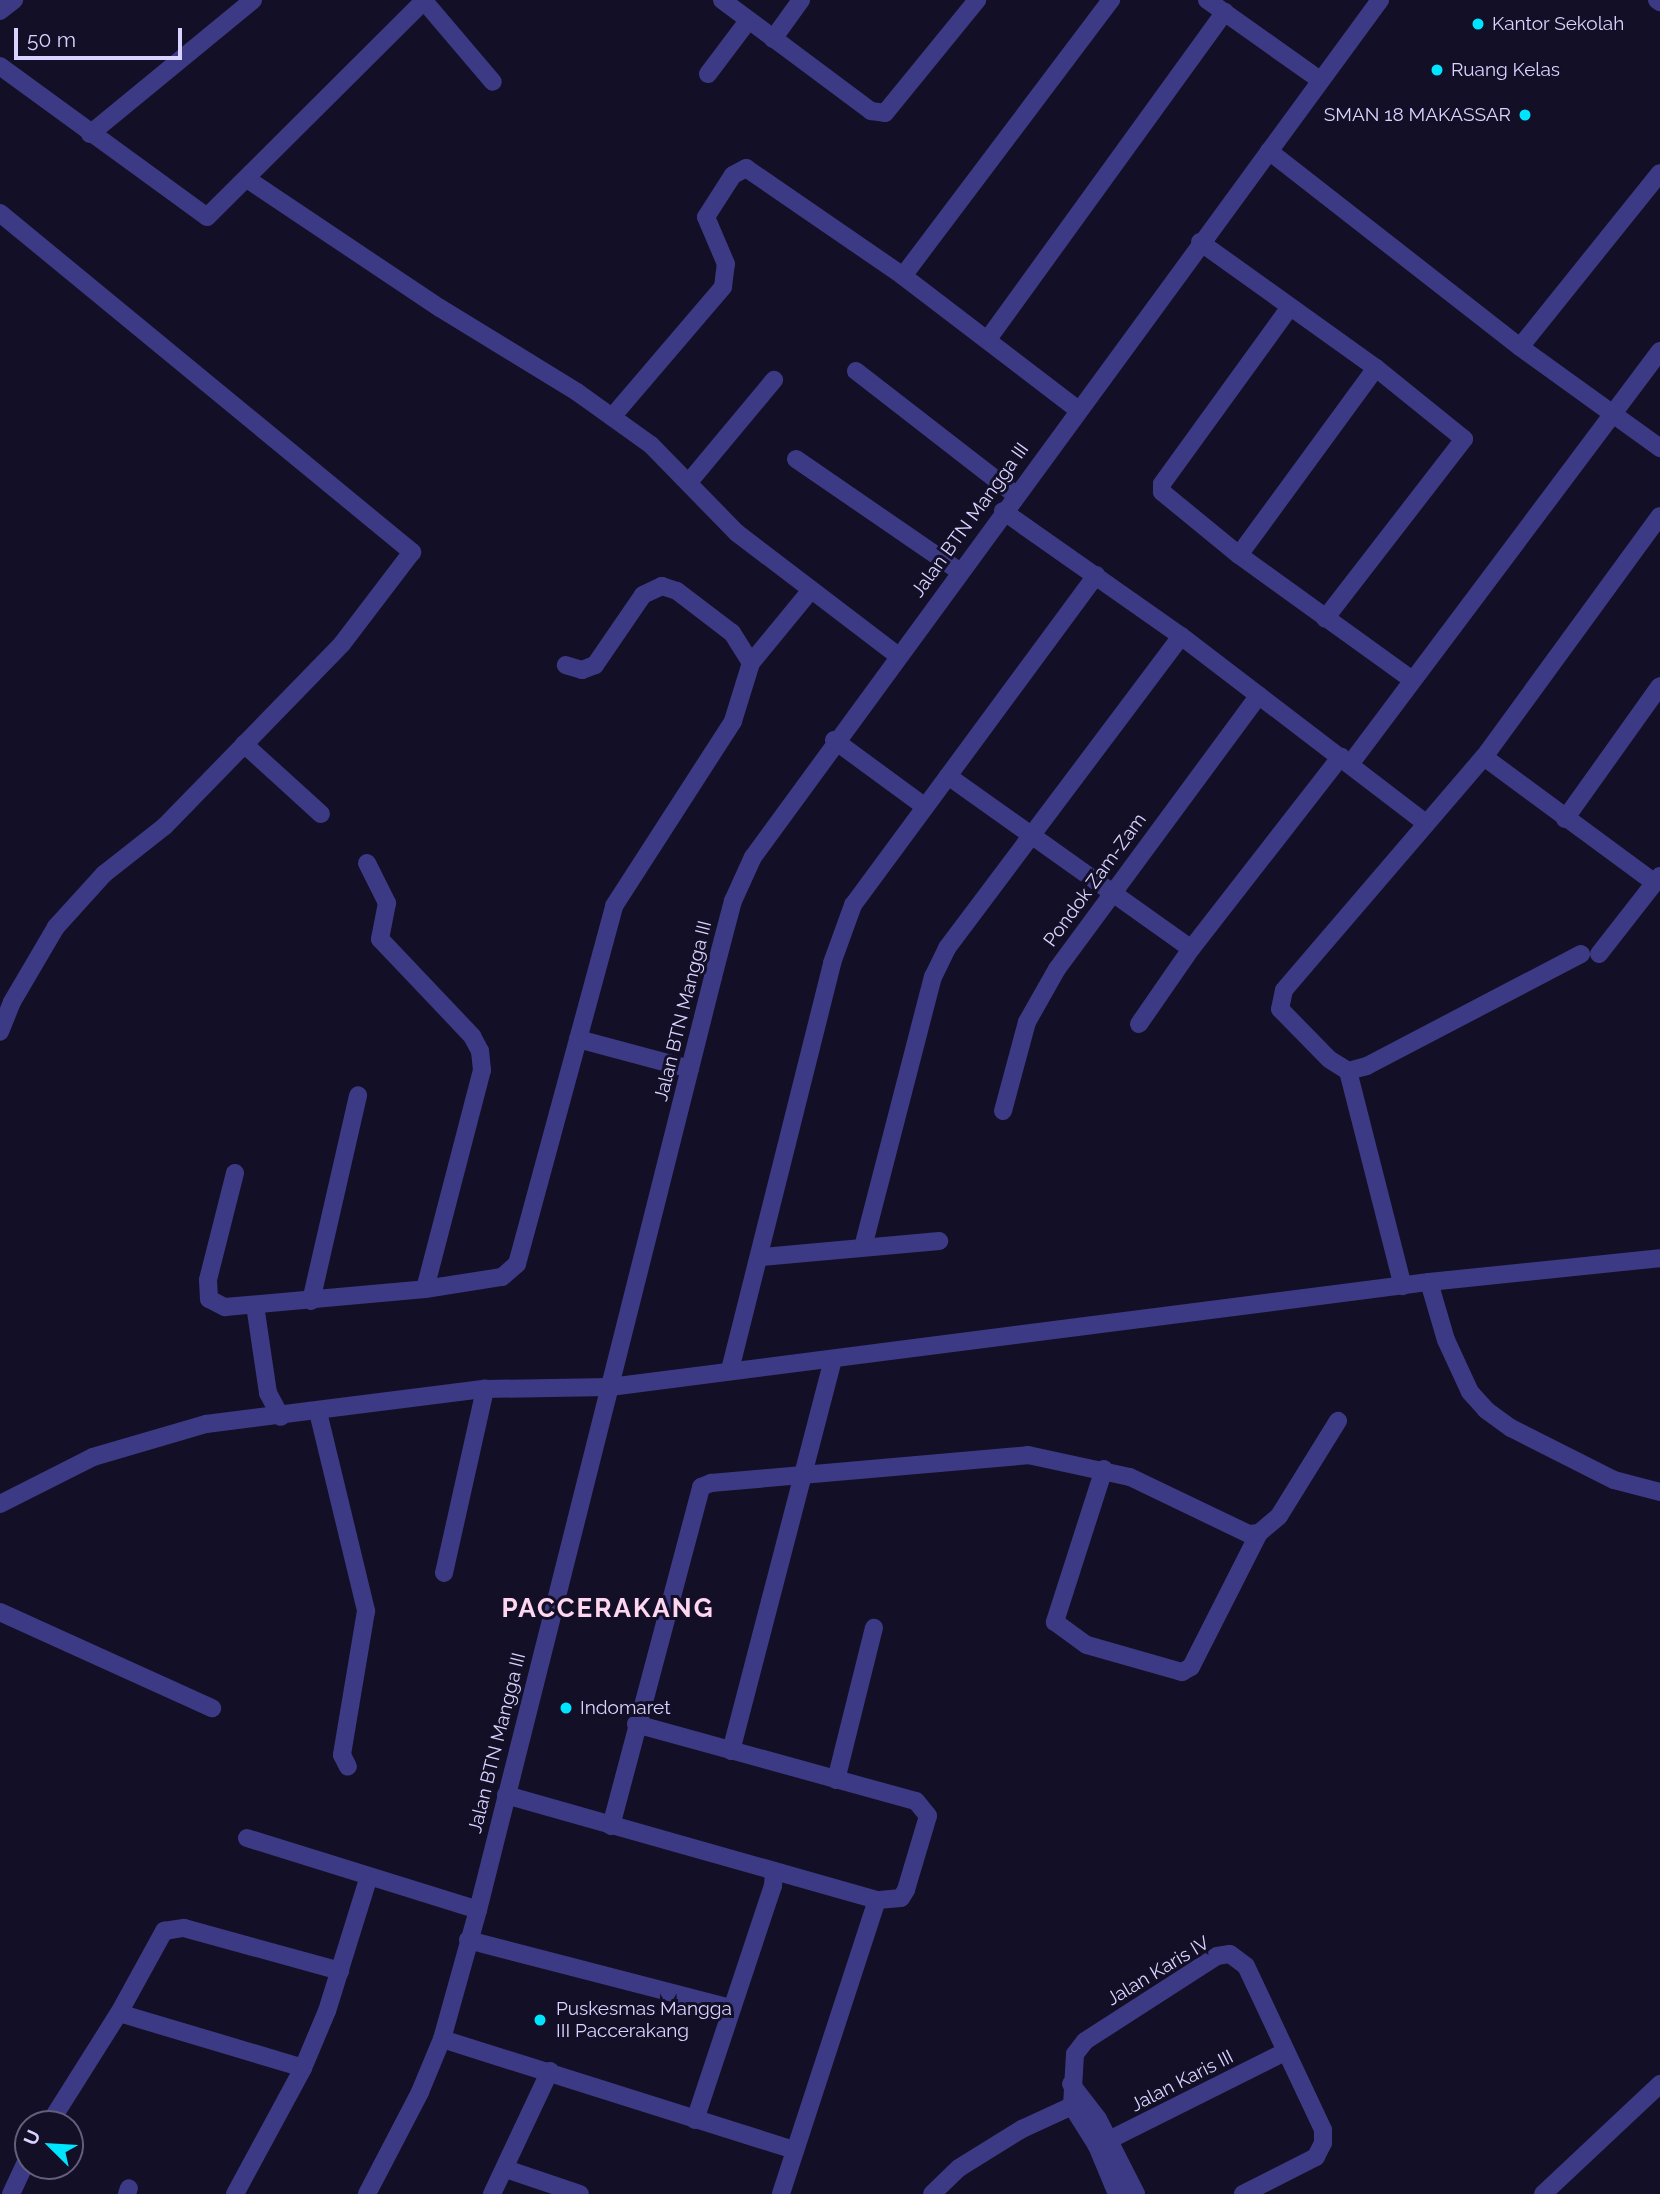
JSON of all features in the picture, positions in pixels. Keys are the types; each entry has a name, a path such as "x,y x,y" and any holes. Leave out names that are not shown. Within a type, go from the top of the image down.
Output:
{"street":[{"path":"0,11 13,0"},
{"path":"90,134 253,0"},
{"path":"722,0 871,111 885,113 977,0"},
{"path":"773,39 802,0"},
{"path":"903,276 1111,0"},
{"path":"1208,0 1320,80"},
{"name":"Jalan BTN Mangga III","path":"367,2194 420,2092 442,2039 478,1910 733,901 753,857 834,740 1380,0"},
{"path":"0,66 197,214 214,214 424,1 493,82"},
{"path":"988,340 1225,12"},
{"path":"708,74 748,21"},
{"path":"1269,152 1520,347 1660,448"},
{"path":"612,417 723,287 726,264 706,217 708,207 742,168 763,177 903,276 1077,409"},
{"path":"1520,347 1660,173"},
{"path":"247,179 612,417 689,482 737,533 897,655"},
{"path":"0,213 412,552 342,644 164,826 104,874 56,927 12,1002 0,1032"},
{"path":"1200,242 1376,368 1464,439 1325,619"},
{"path":"1290,307 1161,488 1167,500 1239,555 1411,678"},
{"path":"1139,1024 1191,949 1411,678 1660,351"},
{"path":"1239,555 1376,368"},
{"path":"856,371 1016,495"},
{"path":"689,482 774,380"},
{"path":"796,459 959,571"},
{"path":"1003,511 1181,636 1424,822"},
{"path":"1403,1286 1348,1071 1329,1059 1286,1017 1280,1002 1284,990 1424,822 1484,757 1660,516"},
{"path":"730,1370 761,1257 842,931 853,905 1096,575"},
{"path":"566,665 582,670 595,665 643,595 663,586 677,591 732,633 751,663"},
{"path":"235,1173 207,1292 214,1304 225,1307 255,1305 425,1289 502,1278 517,1264 614,906 733,721 751,663 811,590"},
{"path":"863,1247 933,977 947,948 1181,636"},
{"path":"1564,819 1660,686"},
{"name":"Pondok Zam-Zam","path":"1003,1111 1027,1022 1109,893 1259,695"},
{"path":"834,740 924,806"},
{"path":"244,744 321,814"},
{"path":"1484,757 1564,819 1658,879 1599,954"},
{"path":"948,776 1191,949"},
{"path":"367,863 387,903 380,939 472,1036 480,1051 482,1070 425,1289"},
{"path":"1348,1071 1367,1066 1581,954"},
{"path":"578,1039 690,1069"},
{"path":"311,1301 358,1095"},
{"path":"761,1257 939,1241"},
{"path":"0,1504 93,1457 206,1424 281,1417 485,1389 610,1387 1429,1282 1660,1258"},
{"path":"1429,1282 1446,1340 1469,1392 1486,1410 1510,1428 1614,1480 1660,1492"},
{"path":"255,1305 268,1393 281,1417"},
{"path":"731,1751 806,1475 833,1359"},
{"path":"444,1573 485,1389"},
{"path":"318,1412 366,1611 342,1755 348,1767"},
{"path":"1104,1469 1055,1622 1087,1645 1182,1672 1191,1667 1259,1533 1279,1516 1338,1421"},
{"path":"611,1826 701,1487 1028,1455 1104,1469 1130,1477 1238,1532 1259,1533"},
{"path":"0,1612 212,1708"},
{"path":"836,1780 874,1628"},
{"path":"506,1795 877,1900 901,1898 906,1891 928,1816 916,1801 636,1724"},
{"path":"247,1838 368,1879 478,1910"},
{"path":"695,2120 730,2008 773,1886 774,1871"},
{"path":"234,2194 303,2068 340,1970 368,1879"},
{"path":"781,2194 877,1900"},
{"path":"58,2110 119,2013 164,1931 171,1928 340,1970"},
{"path":"468,1940 730,2008"},
{"name":"Jalan Karis IV","path":"1072,2106 1072,2065 1085,2041 1217,1956 1230,1954 1246,1966 1323,2130 1321,2152 1243,2194"},
{"path":"119,2013 303,2068"},
{"path":"442,2039 795,2150"},
{"name":"Jalan Karis III","path":"1104,2143 1285,2052"},
{"path":"492,2194 550,2071"},
{"path":"1071,2084 1136,2194"},
{"path":"1543,2194 1660,2084"},
{"path":"932,2194 959,2168 1072,2106 1104,2143 1117,2194"},
{"path":"506,2169 580,2194"}],"place":[{"name":"Kantor Sekolah","path":"1478,24"},
{"name":"Ruang Kelas","path":"1437,70"},
{"name":"SMAN 18 MAKASSAR","path":"1525,115"},
{"name":"Indomaret","path":"566,1708"},
{"name":"Puskesmas Mangga III Paccerakang","path":"540,2020"}],"district":[{"name":"PACCERAKANG","path":"608,1609"}]}
